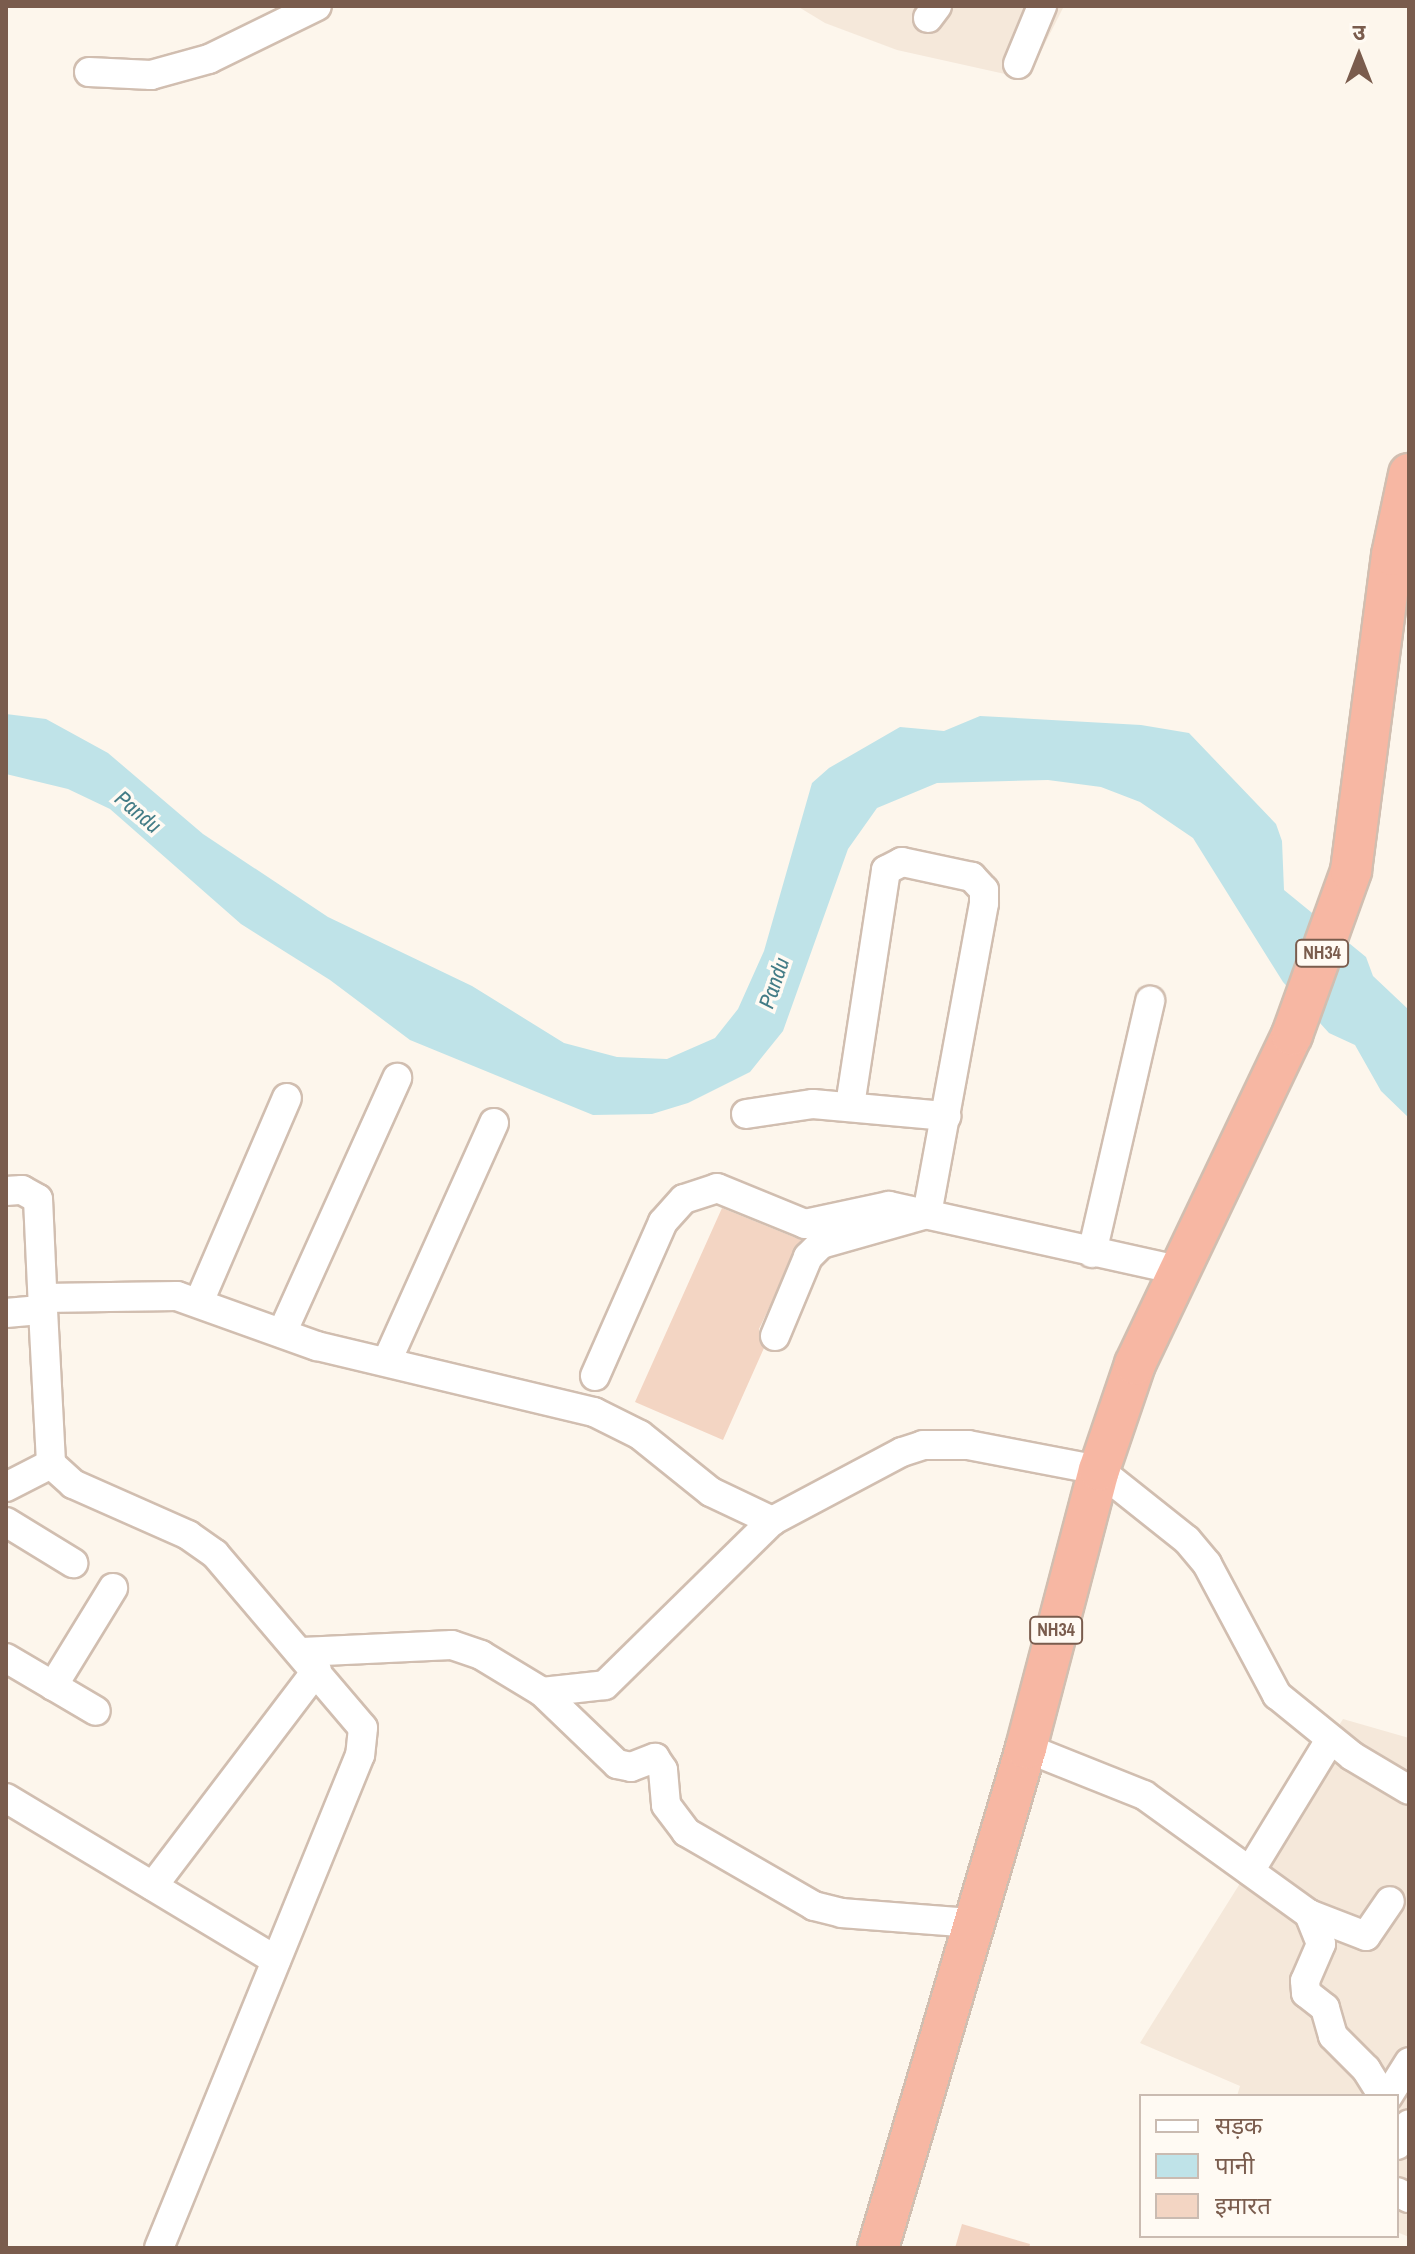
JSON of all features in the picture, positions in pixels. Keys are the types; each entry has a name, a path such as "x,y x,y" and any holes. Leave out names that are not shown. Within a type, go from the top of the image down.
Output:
{"highway":[{"name":"NH34","path":"878,2248 1026,1748 1099,1470 1135,1364 1177,1270 1292,1035 1351,871 1392,555 1409,474"}],"street":[{"path":"89,72 151,75 209,59 317,6"},
{"path":"1018,64 1042,6"},
{"path":"850,1105 883,878 902,862 972,877 984,890 927,1214"},
{"path":"1092,1253 1150,1001"},
{"path":"282,1333 397,1078"},
{"path":"199,1302 287,1098"},
{"path":"746,1114 786,1106 850,1105 946,1116"},
{"path":"387,1361 494,1123"},
{"path":"595,1376 663,1222 684,1199 717,1188 805,1224 878,1205 1177,1270"},
{"path":"6,1191 22,1190 38,1199 51,1464 73,1484 202,1543 228,1566 357,1717 363,1738 159,2248"},
{"path":"775,1336 808,1257 821,1244 927,1214"},
{"path":"6,1313 43,1304 160,1294 199,1302 282,1333 594,1412 640,1435 711,1492 772,1521"},
{"path":"542,1692 586,1690 617,1678 772,1521 923,1445 968,1445 1099,1470 1187,1540 1220,1583 1277,1695 1330,1740 1409,1790"},
{"path":"6,1487 51,1464"},
{"path":"6,1522 73,1563"},
{"path":"53,1686 113,1588"},
{"path":"153,1886 309,1661 452,1645 481,1655 542,1692 617,1764 631,1767 648,1757 661,1764 666,1805 686,1832 814,1906 842,1913 973,1923"},
{"path":"6,1658 96,1711"},
{"path":"1250,1871 1330,1740"},
{"path":"1026,1748 1144,1795 1309,1914 1366,1936 1390,1901"},
{"path":"6,1798 276,1960"},
{"path":"1309,1914 1321,1944 1305,1981 1306,1993 1325,2008 1333,2036 1366,2069 1384,2094"},
{"path":"1386,2094 1409,2062"},
{"path":"1399,2142 1409,2124"}],"shaded area":[{"path":"797,6 1064,6 1033,67 1014,76 897,50 825,23"},
{"path":"1343,1719 1409,1738 1409,2237 1399,2233 1399,2094 1238,2094 1240,2086 1140,2043"}],"water":[{"name":"Pandu","path":"6,714 46,719 108,753 203,834 328,917 472,986 564,1043 617,1057 667,1059 715,1038 738,1009 764,951 812,783 829,768 900,727 944,731 980,716 1141,725 1189,733 1276,824 1282,841 1284,890 1366,957 1373,976 1409,1010 1409,1118 1381,1091 1355,1045 1329,1033 1283,982 1193,838 1140,802 1101,787 1048,780 937,783 877,808 848,849 783,1031 750,1072 688,1103 652,1114 593,1115 410,1040 330,980 241,924 110,809 68,789 6,774"}],"building":[{"path":"722,1208 801,1240 759,1329 764,1348 723,1440 635,1402"},
{"path":"962,2224 1030,2244 1029,2248 955,2248"}]}
